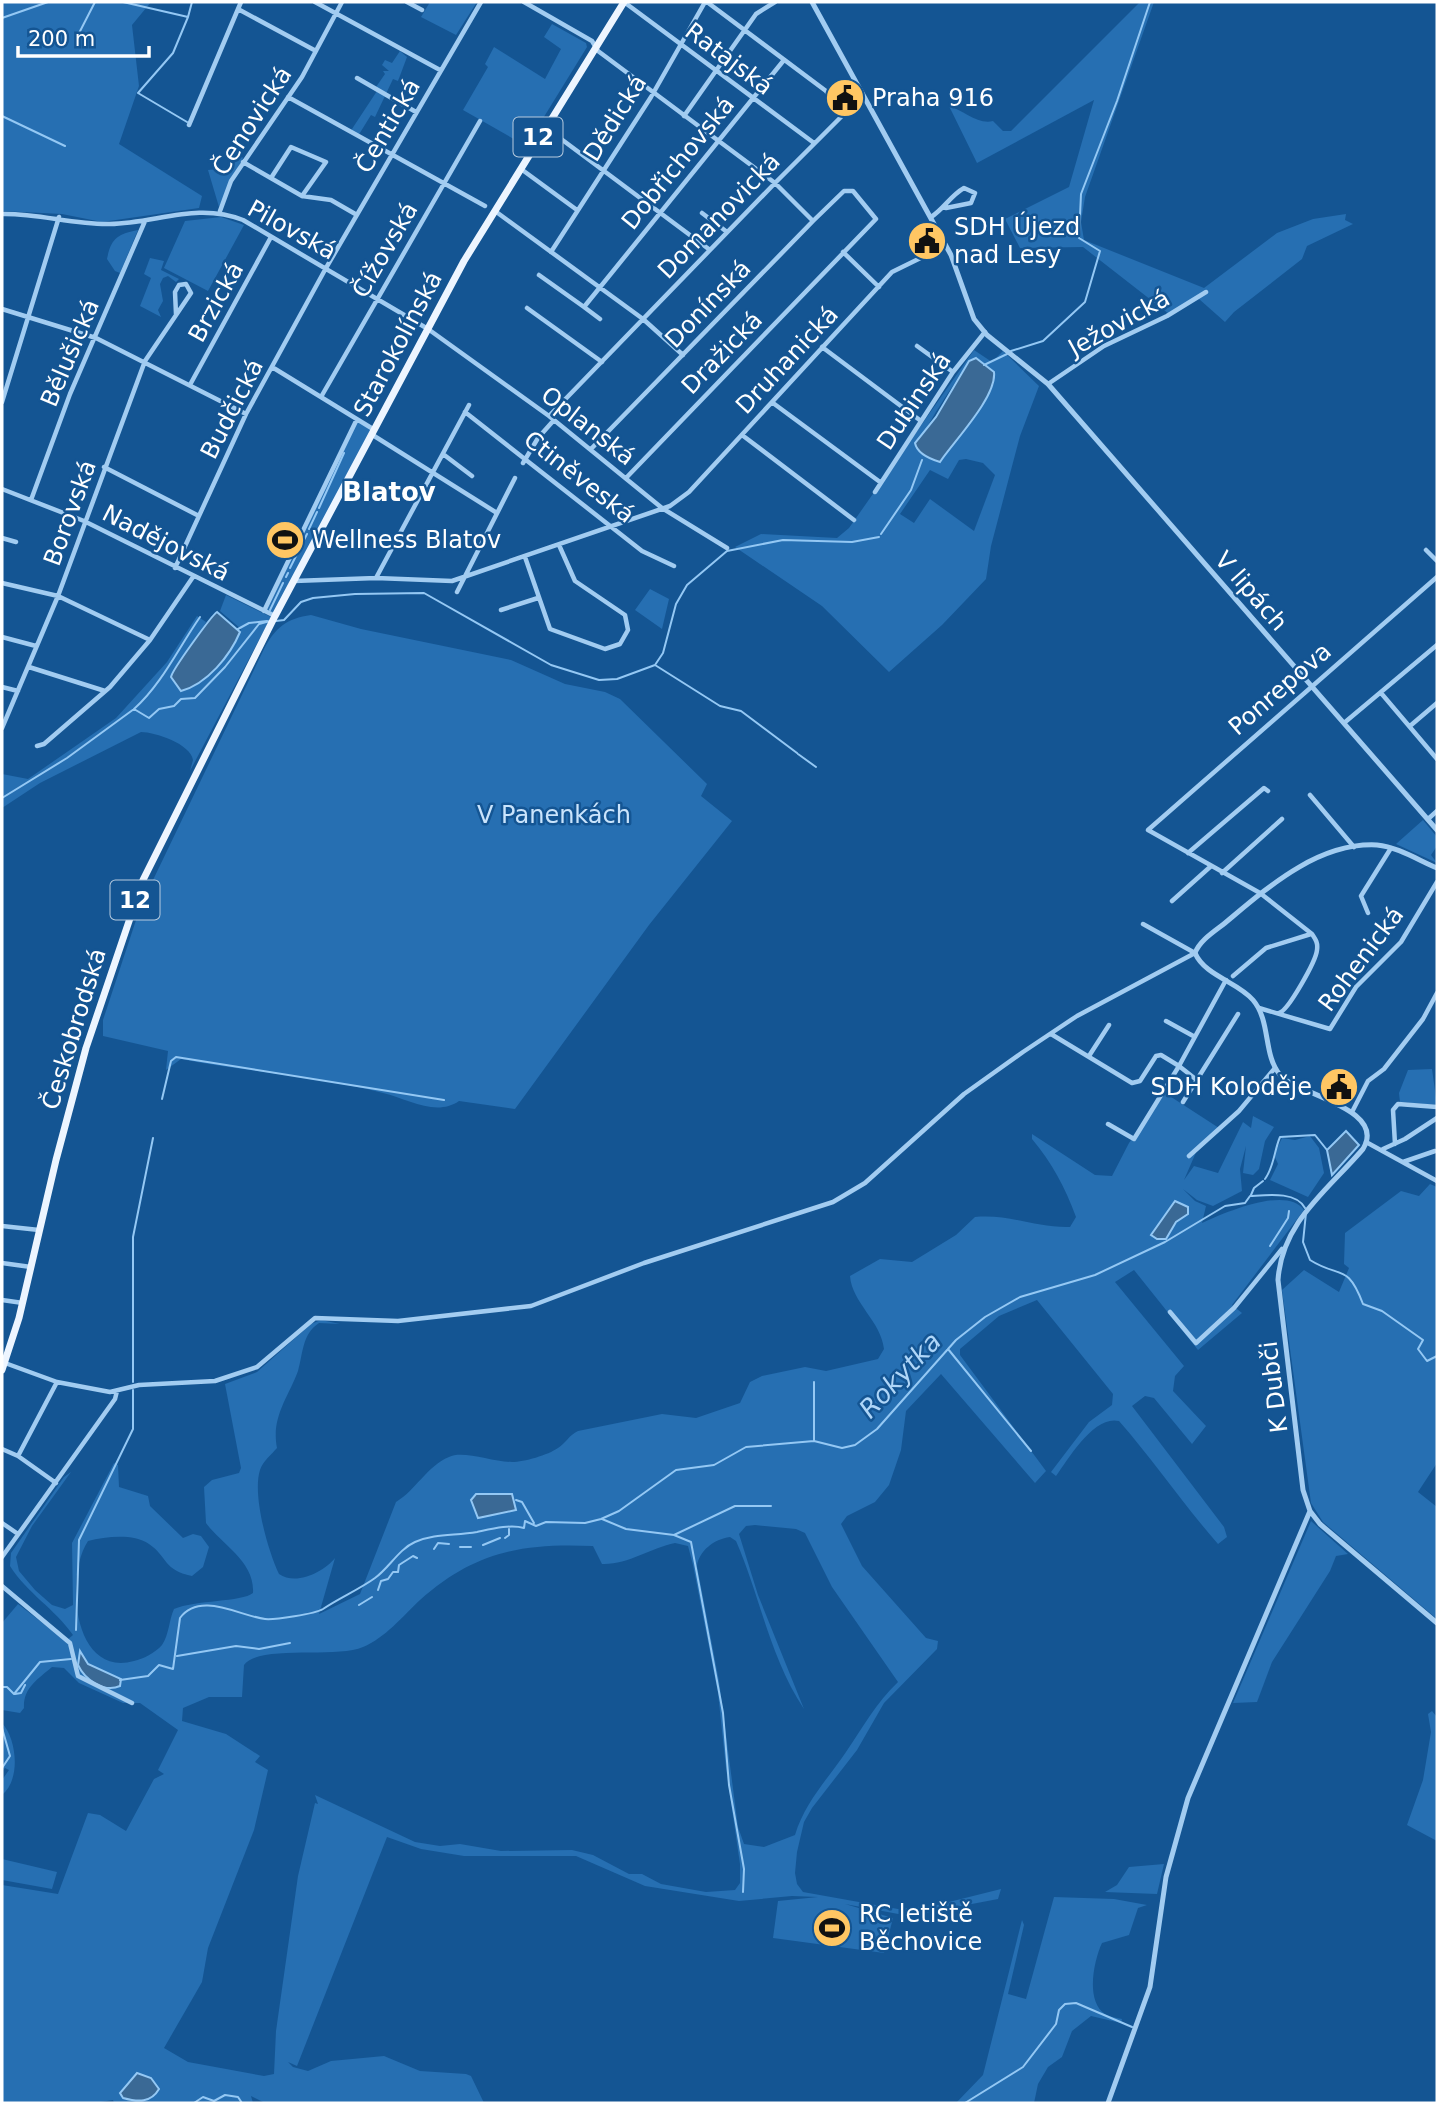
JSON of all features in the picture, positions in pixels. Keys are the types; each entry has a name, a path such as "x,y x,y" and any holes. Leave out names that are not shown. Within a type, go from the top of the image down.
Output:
{"main road":[{"name":"Starokolínská","path":"224,714 372,432 494,210 624,2"},
{"name":"Českobrodská","path":"3,1366 23,1303 86,1048 131,909 152,860 224,714"}],"street":[{"path":"189,125 241,2"},
{"path":"315,2 440,70"},
{"name":"Čenovická","path":"220,211 231,181 288,97 342,2"},
{"path":"407,2 422,10"},
{"name":"Čentická","path":"326,268 481,2"},
{"path":"524,2 592,41 595,47 652,92 775,183 813,221"},
{"name":"Ratajská","path":"624,2 814,143"},
{"path":"706,2 832,96 844,114"},
{"name":"Dědická","path":"551,252 682,45 706,2"},
{"path":"684,116 759,11 775,2"},
{"path":"812,2 946,246 967,305 985,332"},
{"name":"Čenovická","path":"238,9 316,51"},
{"name":"Dobřichovská","path":"584,307 784,60"},
{"path":"357,78 415,112"},
{"path":"288,97 485,206"},
{"name":"Domanovická","path":"523,463 552,418 602,362 814,143 864,98"},
{"name":"Čížovská","path":"321,397 480,121"},
{"path":"544,127 710,250"},
{"path":"271,178 291,147 317,156 326,162 302,196"},
{"path":"243,162 302,196 331,200 357,215"},
{"path":"520,168 577,210"},
{"path":"930,217 946,208 971,203 975,193 964,188 950,200 946,208"},
{"name":"Donínská","path":"591,449 813,221 844,191 853,191"},
{"name":"Dražická","path":"626,478 877,217 853,191"},
{"path":"494,210 643,319 683,355"},
{"name":"Pilovská","path":"2,214 59,217 108,225 220,211 326,268 428,329"},
{"path":"702,213 727,232"},
{"path":"2,402 59,217"},
{"name":"Bělušická","path":"31,500 70,394 145,221"},
{"name":"Brzická","path":"191,383 271,237"},
{"name":"Druhanická","path":"293,582 376,579 439,581 464,578 681,500 878,287 900,267 946,246"},
{"path":"843,252 878,287"},
{"name":"Budčická","path":"175,568 246,414 326,268"},
{"path":"539,275 600,319"},
{"name":"Borovská","path":"2,728 58,596 145,360 191,293 186,284 179,285 176,290 176,314"},
{"name":"Ježovická","path":"1048,384 1104,346 1167,316 1206,292"},
{"path":"527,307 602,362"},
{"path":"2,309 96,338 191,383 246,414"},
{"name":"Oplanská","path":"428,329 552,418 662,508 727,548"},
{"name":"V lipách","path":"985,332 1048,384 1437,830"},
{"name":"Dubinská","path":"875,492 953,372 985,332"},
{"path":"917,346 953,372"},
{"path":"822,347 921,421"},
{"path":"272,367 357,419 433,473 497,513"},
{"path":"773,403 880,482"},
{"path":"376,579 469,405"},
{"name":"Ctiněveská","path":"466,412 642,551 674,566"},
{"name":"Starokolínská","path":"264,611 357,419"},
{"path":"742,435 855,520"},
{"path":"443,454 472,476"},
{"path":"104,467 199,516"},
{"path":"457,592 516,478"},
{"name":"Nadějovská","path":"2,489 84,521 264,611 273,620"},
{"path":"2,538 16,542"},
{"path":"525,557 547,622 556,633 605,649 620,645 628,630 625,615 575,580 559,545"},
{"path":"1426,550 1437,561"},
{"path":"37,746 44,744 105,691 150,640 192,577"},
{"name":"Ponrepova","path":"1188,853 1148,830 1437,577"},
{"path":"2,583 58,596 150,640"},
{"path":"501,610 538,598"},
{"path":"2,637 36,646"},
{"path":"1344,723 1437,645"},
{"path":"29,667 105,691"},
{"path":"2,687 18,691"},
{"path":"1381,692 1437,758"},
{"path":"1410,726 1437,703"},
{"path":"1268,791 1264,788 1188,853 1260,893 1312,934 1317,942 1316,954 1289,1006 1279,1013"},
{"path":"1310,795 1354,847"},
{"path":"1428,819 1437,811"},
{"path":"1222,873 1282,819"},
{"path":"3,1366 57,1382 117,1391 139,1385 215,1381 246,1373 269,1359 315,1318 398,1321 531,1306 644,1263 817,1208 865,1183 964,1094 1023,1052 1131,985 1195,953 1200,944 1260,893 1304,865 1354,847 1391,848 1437,868"},
{"path":"1368,912 1361,896 1391,848"},
{"path":"1172,901 1210,867"},
{"name":"Rohenická","path":"1259,1008 1330,1029 1356,987 1401,942 1437,882"},
{"path":"1143,924 1195,953 1202,963 1245,992 1259,1008 1275,1068 1285,1080 1332,1100 1352,1112 1366,1132 1366,1142 1437,1181"},
{"path":"1233,976 1266,948 1312,934"},
{"path":"1108,1124 1134,1139 1179,1066 1226,980"},
{"path":"1352,1112 1368,1081 1393,1058 1432,1006 1437,993"},
{"path":"1183,1102 1238,1014"},
{"path":"1167,1021 1195,1037"},
{"path":"1089,1056 1109,1025"},
{"path":"1051,1034 1137,1084 1156,1056 1161,1055 1198,1081"},
{"path":"1189,1156 1239,1111 1275,1068"},
{"path":"1395,1144 1393,1110 1398,1104 1437,1107"},
{"path":"1382,1149 1437,1118"},
{"name":"K Dubči","path":"1310,1511 1303,1490 1278,1280 1282,1249 1302,1216 1366,1142"},
{"path":"1402,1162 1435,1151"},
{"path":"2,1226 39,1230"},
{"path":"1170,1312 1196,1343 1234,1308 1282,1249"},
{"path":"2,1263 31,1267"},
{"path":"2,1300 23,1303"},
{"path":"18,1456 57,1382"},
{"path":"2,1557 115,1399 117,1391"},
{"path":"2,1449 18,1456 55,1483"},
{"path":"1108,2103 1150,1987 1162,1900 1180,1822 1195,1778 1310,1511 1320,1524 1437,1623"},
{"path":"2,1523 18,1534"},
{"path":"2,1586 70,1643 81,1679 132,1703"}],"green space":[{"path":"2,2 151,2 132,25 139,86 119,144 202,196 199,208 102,222 62,214 2,211"},
{"path":"430,2 477,2 456,35 421,17"},
{"path":"1140,2 1154,2 1085,197 1081,222 1084,240 1204,288 1277,233 1313,219 1346,214 1345,220 1353,224 1307,246 1302,259 1225,322 1199,299 1169,314 1083,247 1020,248 1005,219 1069,187 1094,100 977,163 949,106 976,119 993,121 1003,131 1011,131"},
{"path":"552,24 586,43 587,47 526,146 463,110 488,67 485,64 494,47 545,79 561,49 544,37"},
{"path":"400,51 407,57 398,81 393,79 375,117 371,115 358,136 350,132 377,91 376,87 385,74 383,71 389,71 382,65 385,60 392,63"},
{"path":"242,157 219,207 208,170 227,168"},
{"path":"221,217 244,225 208,291 164,268 185,221"},
{"path":"138,230 120,273 115,271 107,259 113,242 120,235"},
{"path":"150,258 164,261 161,270 179,279 176,282 168,276 163,278 160,284 163,301 158,310 161,317 140,306 151,278 144,274"},
{"path":"974,350 992,362 1003,351 1039,386 1020,436 991,546 986,579 942,625 889,672 822,606 735,547 761,534 837,538 849,528","holes":["976,358 990,368 994,384 969,425 939,462 918,450 921,441 932,418 969,361","959,460 983,463 995,475 974,531 930,499 914,523 900,514 930,470 948,479"]},
{"path":"357,419 373,429 275,616 264,611"},
{"path":"650,589 669,599 662,629 635,610"},
{"path":"226,595 271,617 190,771 193,760 186,749 163,737 141,732 40,783 2,808 2,774 28,779 116,718 167,662 197,616 206,622 193,647 236,641 241,629 220,611"},
{"name":"V Panenkách","path":"311,615 361,629 511,660 565,684 605,692 620,699 707,784 701,796 732,821 649,925 515,1109 459,1101 431,1107 333,1082 181,1059 166,1070 168,1051 103,1036 103,1020 141,905 264,649 283,625"},
{"path":"1423,820 1437,837 1437,846 1431,855 1437,863 1396,844"},
{"path":"1432,1069 1437,1105 1400,1102 1399,1093 1408,1070"},
{"path":"1165,1093 1219,1128 1197,1150 1184,1180 1194,1166 1218,1173 1243,1122 1251,1128 1253,1116 1274,1127 1265,1141 1259,1169 1253,1175 1243,1173 1246,1146 1240,1169 1242,1191 1213,1206 1197,1200 1183,1189 1195,1201 1206,1206 1202,1223 1239,1208 1270,1200 1296,1203 1304,1210 1232,1305 1242,1313 1198,1350 1134,1270 1115,1282 1184,1366 1175,1376 1173,1391 1206,1426 1192,1444 1154,1398 1145,1396 1132,1406 1224,1527 1227,1537 1218,1544 1119,1421 1110,1421 1092,1431 1056,1476 1051,1472 1089,1422 1112,1405 1113,1394 1037,1300 999,1316 960,1349 960,1355 1046,1471 1035,1483 941,1374 906,1411 901,1450 889,1485 875,1502 847,1516 841,1524 862,1566 926,1638 938,1641 937,1649 884,1703 857,1750 812,1808 804,1822 797,1852 797,1884 803,1892 898,1909 937,1905 1001,1889 998,1899 909,1916 845,1904 893,1918 884,1953 773,1938 778,1901 818,1897 792,1896 739,1901 645,1886 576,1856 464,1856 421,1849 387,1837 297,2066 288,2062 293,2067 308,2071 331,2061 384,2056 420,2071 471,2076 484,2103 265,2103 251,2096 253,2103 114,2103 113,2100 95,2103 2,2103 2,1885 58,1894 88,1813 100,1815 126,1831 154,1779 164,1774 158,1770 178,1730 140,1703 123,1703 79,1683 64,1668 52,1667 37,1680 29,1689 20,1713 2,1710 2,1623 18,1604 66,1641 73,1635 24,1585 10,1566 11,1553 64,1477 71,1472 32,1526 16,1557 19,1571 52,1605 65,1609 73,1605 72,1543 114,1463 118,1465 119,1487 148,1496 150,1506 183,1538 193,1534 201,1536 209,1547 203,1567 192,1576 171,1567 149,1544 135,1538 88,1541 77,1576 76,1598 79,1620 86,1639 97,1654 113,1662 134,1661 145,1657 162,1645 174,1609 239,1598 253,1593 249,1572 243,1562 206,1523 204,1487 212,1480 239,1473 241,1468 225,1384 257,1372 311,1324 321,1320 340,1324 319,1323 309,1333 298,1371 278,1417 277,1448 263,1464 258,1481 262,1523 279,1574 293,1579 309,1576 335,1558 319,1614 360,1594 396,1502 441,1461 462,1455 517,1462 554,1451 578,1431 662,1414 696,1418 740,1403 750,1382 762,1376 805,1367 826,1371 878,1359 884,1349 882,1339 856,1295 850,1276 880,1259 912,1262 956,1235 975,1217 1000,1217 1070,1227 1076,1217 1072,1206 1052,1166 1032,1139 1032,1134 1095,1175 1112,1176 1129,1143","holes":["746,1526 796,1529 805,1533 832,1587 898,1682 876,1707 817,1792 795,1835 764,1847 744,1844 738,1827 719,1681 697,1566 701,1555 713,1543 730,1537 736,1541 782,1669 804,1709 758,1595 739,1534","675,1543 688,1546 718,1693 740,1864 740,1883 735,1890 706,1892 661,1884 642,1874 629,1874 593,1855 572,1850 501,1851 460,1844 440,1846 415,1842 315,1795 318,1804 315,1803 298,1876 276,2031 274,2074 264,2076 188,2062 164,2048 202,1982 208,1948 254,1830 268,1770 255,1762 260,1756 226,1734 182,1721 183,1708 209,1697 242,1697 244,1665 253,1659 282,1653 335,1652 363,1647 386,1632 440,1583 480,1561 522,1549 568,1545 593,1546 602,1564 611,1564"]},
{"path":"1310,1136 1319,1148 1324,1173 1308,1197 1270,1180 1278,1164 1274,1155 1282,1138 1295,1140"},
{"path":"1430,1184 1437,1187 1437,1463 1418,1492 1437,1507 1437,1619 1323,1522 1311,1503 1282,1290 1304,1270 1339,1292 1349,1268 1344,1264 1345,1233 1401,1191 1419,1196"},
{"path":"1311,1521 1348,1554 1336,1556 1330,1571 1272,1662 1257,1702 1233,1703"},
{"path":"1432,1711 1437,1717 1437,1841 1407,1825 1423,1780 1431,1732 1428,1714"},
{"path":"2,1723 11,1739 15,1759 12,1780 2,1795 2,1780 9,1770 5,1768 2,1771"},
{"path":"2,1859 57,1872 52,1889 2,1880"},
{"path":"1164,1864 1157,1894 1105,1892 1117,1885 1129,1867"},
{"path":"1054,1897 1114,1899 1147,1905 1138,1908 1129,1935 1102,1943 1096,1959 1093,1980 1095,2000 1105,2014 1122,2019 1121,2023 1091,2016 1072,2031 1062,2057 1048,2067 1038,2084 1034,2103 956,2103 983,2075 1022,1920 1024,1925 1008,1994 1026,1999"}],"shaded area":[{"path":"976,358 994,372 989,394 940,462 932,459 921,453 915,443 936,417 969,361"},
{"path":"217,612 240,632 230,650 208,676 181,691 171,677 173,672"},
{"path":"1346,1131 1359,1145 1332,1175 1327,1150"},
{"path":"1175,1201 1188,1207 1188,1214 1176,1222 1166,1239 1157,1239 1151,1235"},
{"path":"476,1494 512,1494 516,1510 478,1518 471,1500"},
{"path":"80,1651 88,1664 121,1679 120,1686 108,1688 90,1680 78,1665"},
{"path":"137,2073 151,2078 159,2089 152,2097 144,2100 123,2098 120,2093"}],"waterway":[{"path":"2,18 48,2"},
{"path":"76,39 95,2"},
{"path":"123,2 188,17 192,2"},
{"path":"1011,351 1043,341 1085,302 1100,251 1079,238 1081,194 1117,101 1150,2"},
{"path":"187,122 138,93 173,53 188,17"},
{"path":"2,116 65,146"},
{"path":"984,365 1007,354"},
{"path":"319,508 344,453"},
{"path":"881,534 911,490 922,460"},
{"path":"309,529 317,512"},
{"path":"290,568 307,534"},
{"path":"276,621 284,620 301,602 313,598 355,594 424,593 551,665 599,680 617,679 655,665 663,653 676,604 687,585 727,551 783,540 852,542 879,537"},
{"path":"286,577 288,573"},
{"path":"270,610 283,583"},
{"path":"134,709 162,677 200,617"},
{"path":"238,629 249,623 267,621"},
{"path":"2,798 67,758 134,709 149,718 159,709 174,706 181,699 195,698 225,667 259,624 270,621"},
{"path":"655,665 720,706 741,711 797,753"},
{"path":"798,754 816,767"},
{"path":"162,1099 171,1061 176,1057 444,1100"},
{"path":"1265,1179 1280,1137 1315,1135 1327,1150"},
{"path":"133,1382 133,1237 153,1138"},
{"path":"1251,1195 1254,1188 1263,1181"},
{"name":"Rokytka","path":"120,1680 148,1676 159,1665 173,1669 180,1618 188,1610 198,1606 221,1607 265,1619 312,1613 369,1582 404,1549 423,1539 500,1527 524,1528 525,1521 536,1526 546,1522 585,1523 601,1519 619,1511 676,1470 714,1465 746,1447 814,1441 842,1448 855,1445 877,1429 956,1340 985,1317 1020,1297 1095,1275 1165,1242 1225,1206 1245,1203 1250,1196 1288,1196 1305,1208"},
{"path":"1270,1246 1288,1218 1289,1211"},
{"name":"Rokytka","path":"1306,1213 1303,1242 1310,1260 1342,1273 1352,1282 1363,1304 1382,1311 1423,1340 1418,1349 1427,1361 1437,1356"},
{"path":"948,1349 1031,1451"},
{"path":"814,1382 814,1440"},
{"path":"76,1630 79,1540 133,1429 133,1390"},
{"path":"516,1500 522,1502 534,1523"},
{"path":"674,1535 735,1506 771,1506"},
{"path":"602,1519 626,1529 674,1535 691,1542 723,1713 729,1785 744,1869 743,1892"},
{"path":"505,1538 509,1535 509,1529"},
{"path":"483,1545 500,1538"},
{"path":"434,1549 438,1543 449,1544"},
{"path":"460,1547 471,1547"},
{"path":"378,1590 381,1581 388,1579 393,1572 398,1572 399,1565 413,1556 417,1558"},
{"path":"359,1605 372,1597"},
{"path":"177,1656 236,1646 259,1649 290,1643"},
{"name":"Rokytka","path":"2,1687 7,1687 14,1694 40,1662 71,1659"},
{"name":"Rokytka","path":"15,1694 21,1693 25,1685"},
{"name":"Rokytka","path":"2,1728 10,1756 2,1768"},
{"path":"965,2103 1023,2067 1056,2024 1059,2010 1065,2004 1076,2003 1132,2027"},
{"path":"194,2103 203,2097 214,2101 225,2095 238,2097 242,2103"}],"place":[{"name":"Praha 916","path":"845,98"},
{"name":"SDH Újezd nad Lesy","path":"927,241"},
{"name":"Wellness Blatov","path":"285,540"},
{"name":"SDH Koloděje","path":"1339,1087"},
{"name":"RC letiště Běchovice","path":"832,1928"}],"district":[{"name":"Blatov","path":"389,492"}]}
